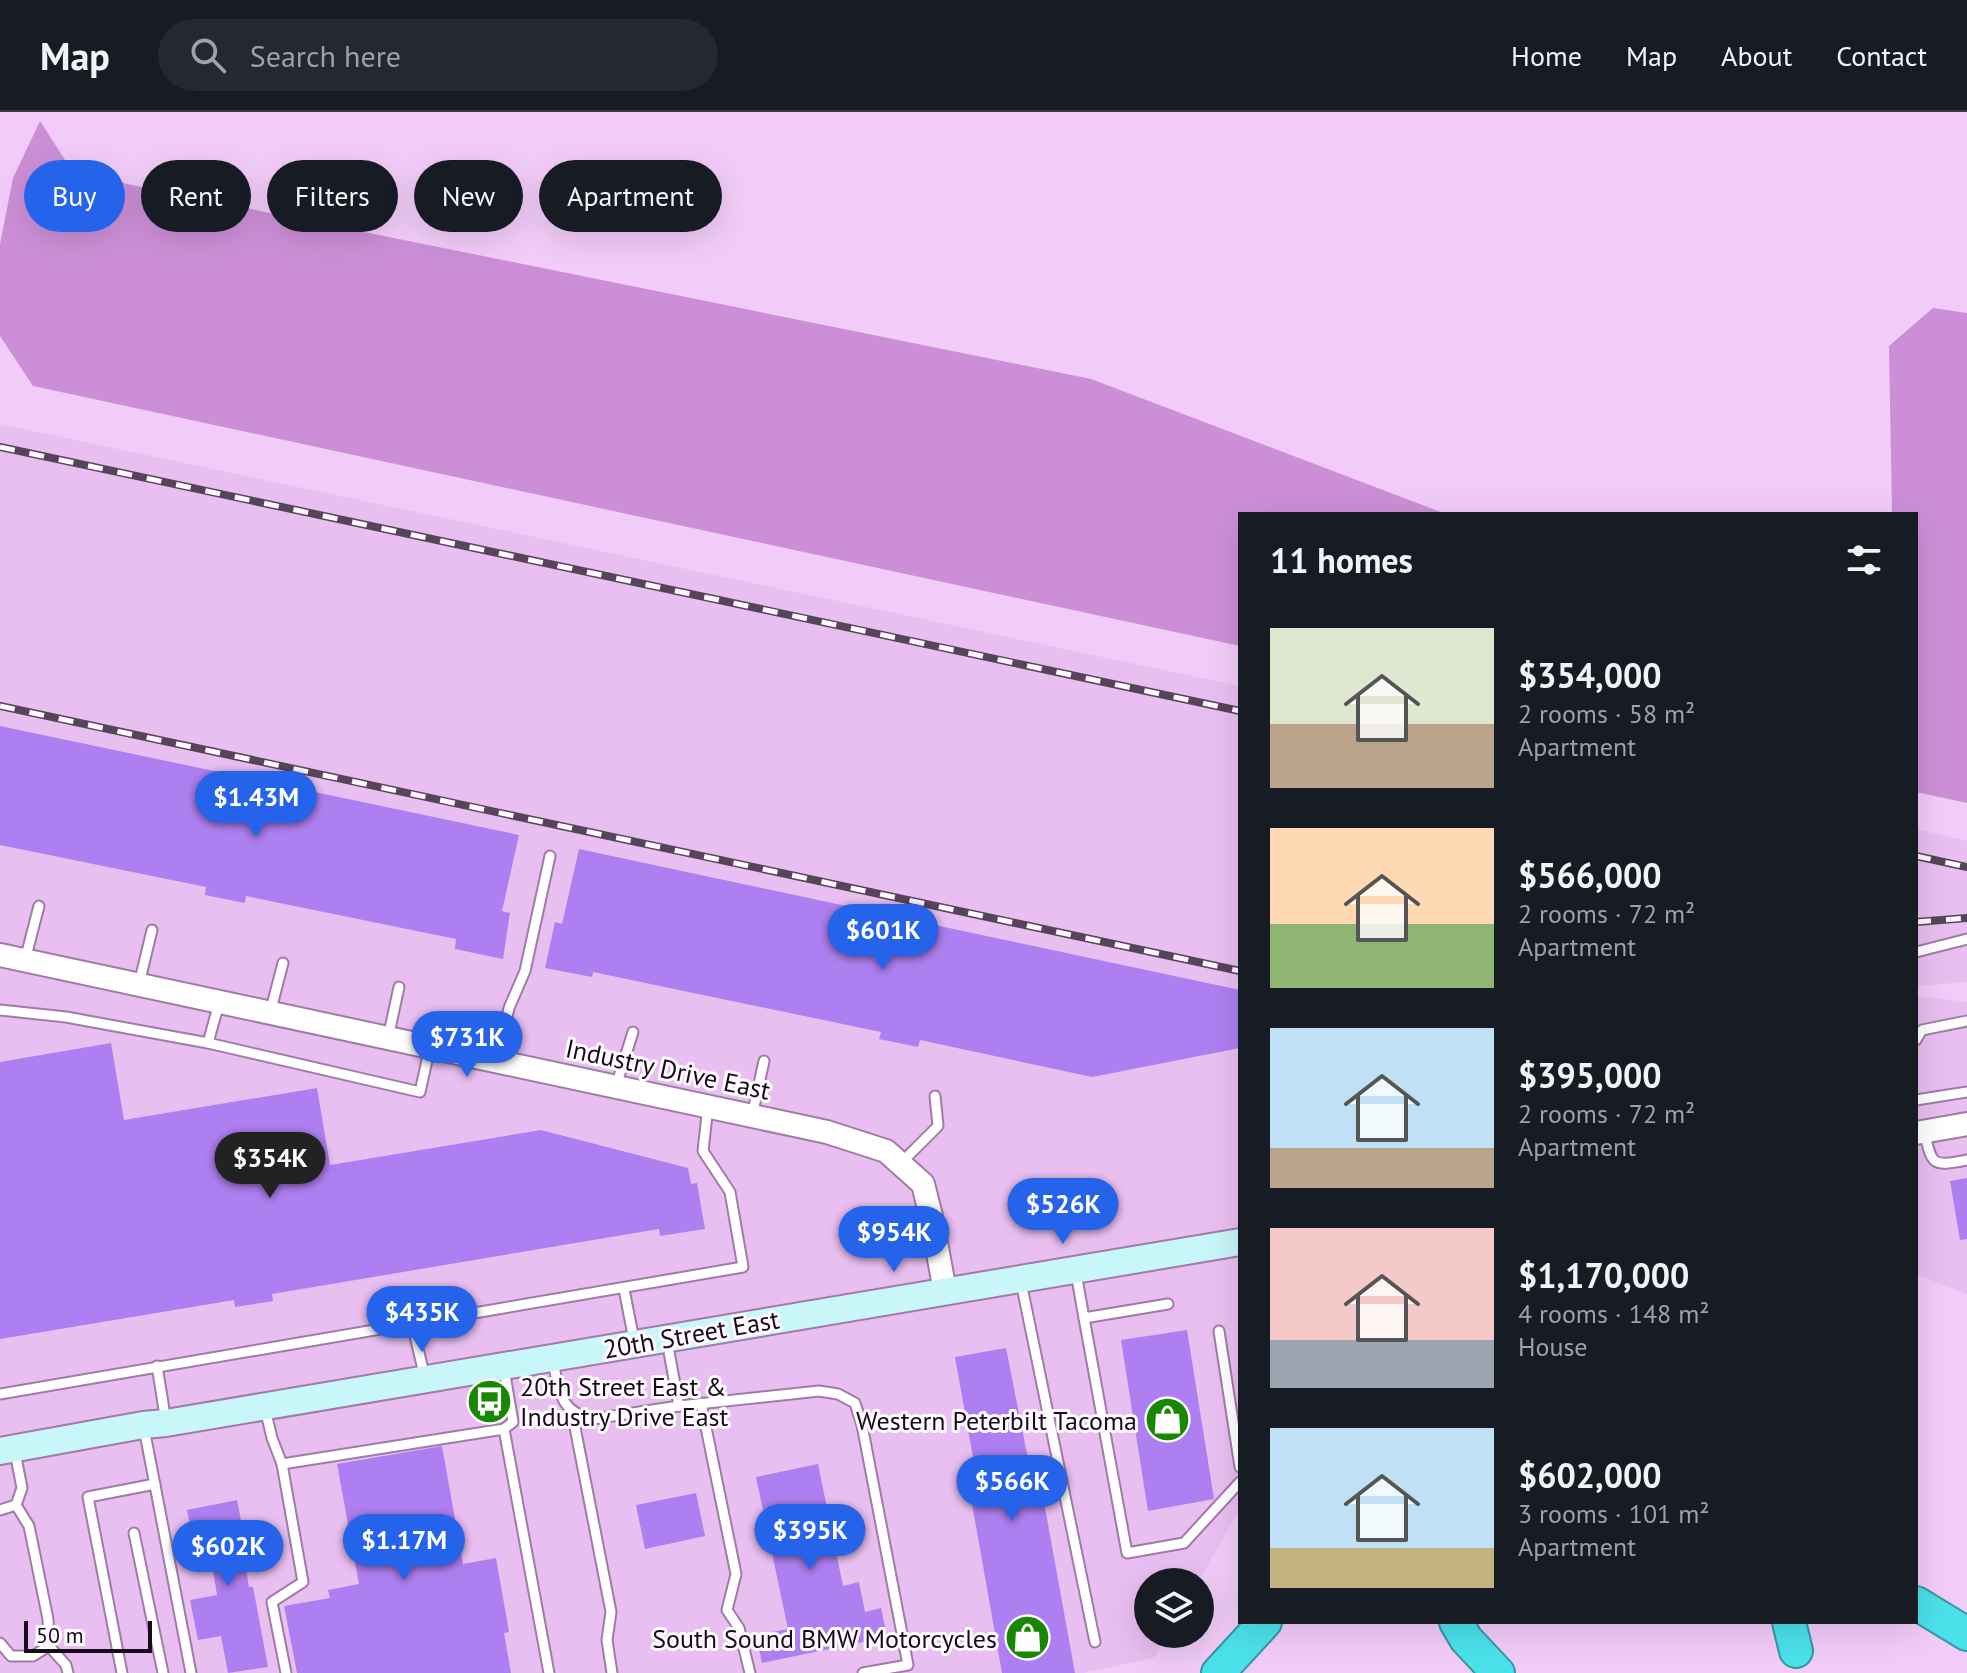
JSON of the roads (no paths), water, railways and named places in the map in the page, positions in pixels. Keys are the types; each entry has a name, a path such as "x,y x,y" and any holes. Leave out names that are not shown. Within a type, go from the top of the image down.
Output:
{"highway":[{"path":"1918,1604 1967,1634"},
{"path":"1218,1673 1263,1624"},
{"path":"1457,1624 1466,1639 1498,1673"}],"main road":[{"name":"20th Street East","path":"7,1450 1238,1242"}],"street":[{"name":"Industry Drive East","path":"0,955 872,1144 886,1151 923,1184 945,1291"},
{"path":"1920,1132 1967,1124"}],"lane":[{"path":"497,1062 509,1008 525,971 550,856"},
{"path":"25,960 39,906"},
{"path":"139,984 152,930"},
{"path":"1918,951 1967,939"},
{"path":"270,1013 283,963"},
{"path":"388,1038 399,987"},
{"path":"208,1043 219,1001"},
{"path":"0,1010 66,1017 208,1043 420,1092 430,1047"},
{"path":"1918,1037 1922,1030 1967,1021"},
{"path":"615,1087 633,1032"},
{"path":"752,1116 764,1061"},
{"path":"1918,1100 1967,1092"},
{"path":"901,1163 938,1126 935,1096"},
{"path":"0,1394 743,1267 730,1192 703,1151 708,1106"},
{"path":"1920,1132 1935,1163 1940,1165 1967,1160"},
{"path":"1075,1270 1127,1553 1184,1543 1238,1484"},
{"path":"1021,1279 1095,1642"},
{"path":"624,1289 634,1344"},
{"path":"1084,1318 1168,1304"},
{"path":"412,1323 425,1379"},
{"path":"1219,1331 1238,1454"},
{"path":"666,1338 679,1406"},
{"path":"552,1358 563,1400 572,1412 611,1612 607,1640 612,1673"},
{"path":"157,1366 155,1484 191,1673"},
{"path":"282,1464 504,1429 513,1422 503,1366"},
{"path":"572,1412 593,1419 701,1403 819,1391 838,1394 855,1403 862,1425 908,1665 863,1673"},
{"path":"701,1403 736,1574 727,1610 739,1628 750,1673"},
{"path":"265,1406 282,1464 303,1582 272,1602 286,1673"},
{"path":"504,1429 549,1673"},
{"path":"7,1450 22,1488 16,1505"},
{"path":"122,1673 88,1497 155,1484"},
{"path":"0,1510 16,1505"},
{"path":"16,1505 29,1526 48,1619 49,1646 66,1665 68,1673"},
{"path":"134,1533 163,1673"},
{"path":"0,1643 11,1656 33,1656 49,1646"}],"railway":[{"path":"0,447 1238,711"},
{"path":"0,706 1238,971"},
{"path":"1918,856 1967,867"},
{"path":"1918,922 1967,918"}],"place":[{"name":"20th Street East & Industry Drive East","path":"489,1401"},
{"name":"Western Peterbilt Tacoma","path":"1168,1420"},
{"name":"South Sound BMW Motorcycles","path":"1028,1638"}]}
